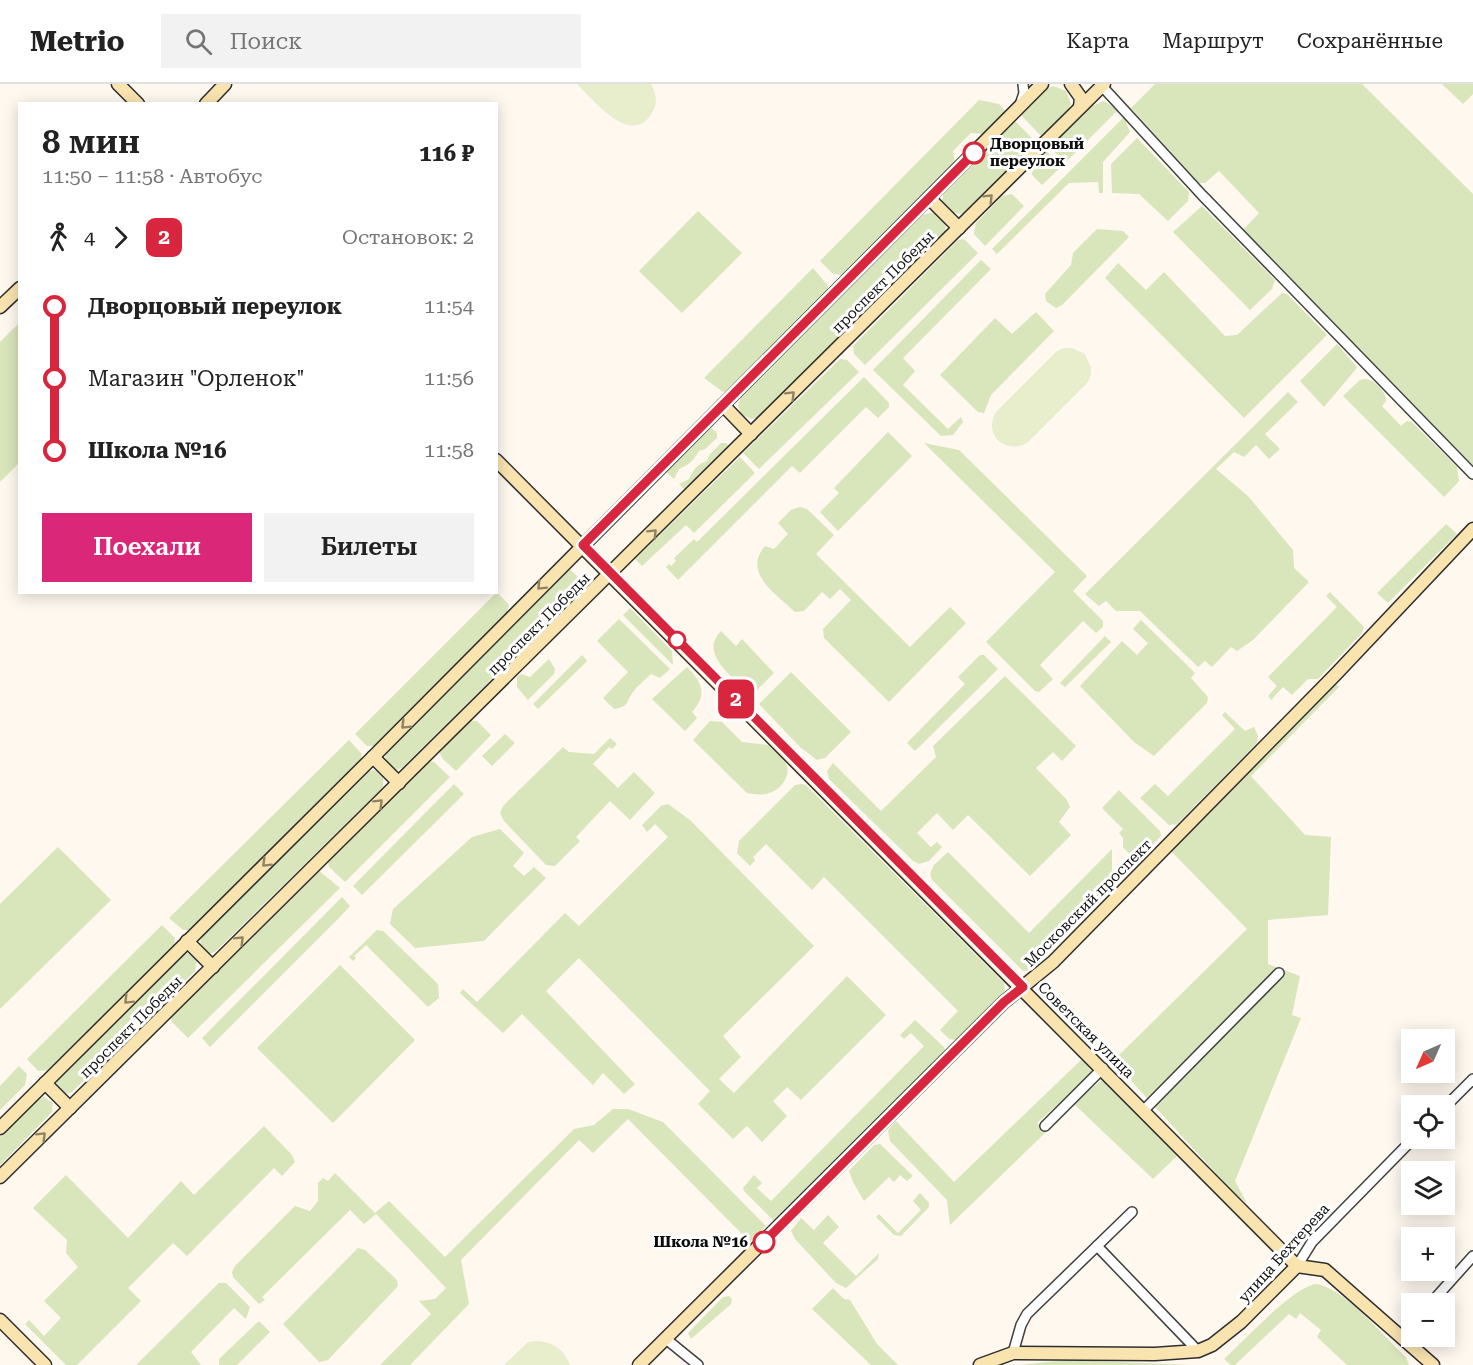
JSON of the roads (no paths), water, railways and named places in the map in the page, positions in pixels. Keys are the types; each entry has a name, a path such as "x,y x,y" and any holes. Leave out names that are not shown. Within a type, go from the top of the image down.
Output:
{"main road":[{"path":"118,84 136,102"},
{"path":"208,102 225,84"},
{"name":"проспект Победы","path":"0,1128 373,757 1042,84"},
{"path":"1071,84 1081,98 1080,107"},
{"name":"проспект Победы","path":"0,1177 611,574 1102,84"},
{"path":"929,198 959,228"},
{"path":"0,307 18,290"},
{"path":"723,405 751,434"},
{"name":"Советская улица","path":"498,462 1023,987 1297,1266"},
{"name":"Московский проспект","path":"639,1365 1004,1002 1053,962 1336,674 1473,530"},
{"path":"373,757 399,783"},
{"path":"187,941 213,967"},
{"path":"45,1083 70,1108"},
{"path":"1297,1266 1325,1269 1433,1365"},
{"name":"улица Бехтерева","path":"981,1365 1013,1353 1155,1354 1198,1351 1212,1345 1236,1326 1297,1266"},
{"path":"0,1320 45,1365"}],"street":[{"path":"1019,107 1024,93 1023,84"},
{"path":"1102,84 1202,195 1473,474"},
{"path":"1144,1110 1280,973"},
{"path":"1046,1126 1103,1068"},
{"path":"1455,1097 1473,1079"},
{"name":"улица Бехтерева","path":"1297,1266 1312,1242 1403,1149"},
{"path":"1013,1353 1021,1325 1027,1314 1132,1212"},
{"path":"1097,1246 1198,1351"},
{"path":"1440,1293 1473,1256"},
{"path":"666,1339 698,1365"}],"place":[{"name":"Дворцовый переулок","path":"974,153"},
{"name":"Школа №16","path":"764,1242"}]}
